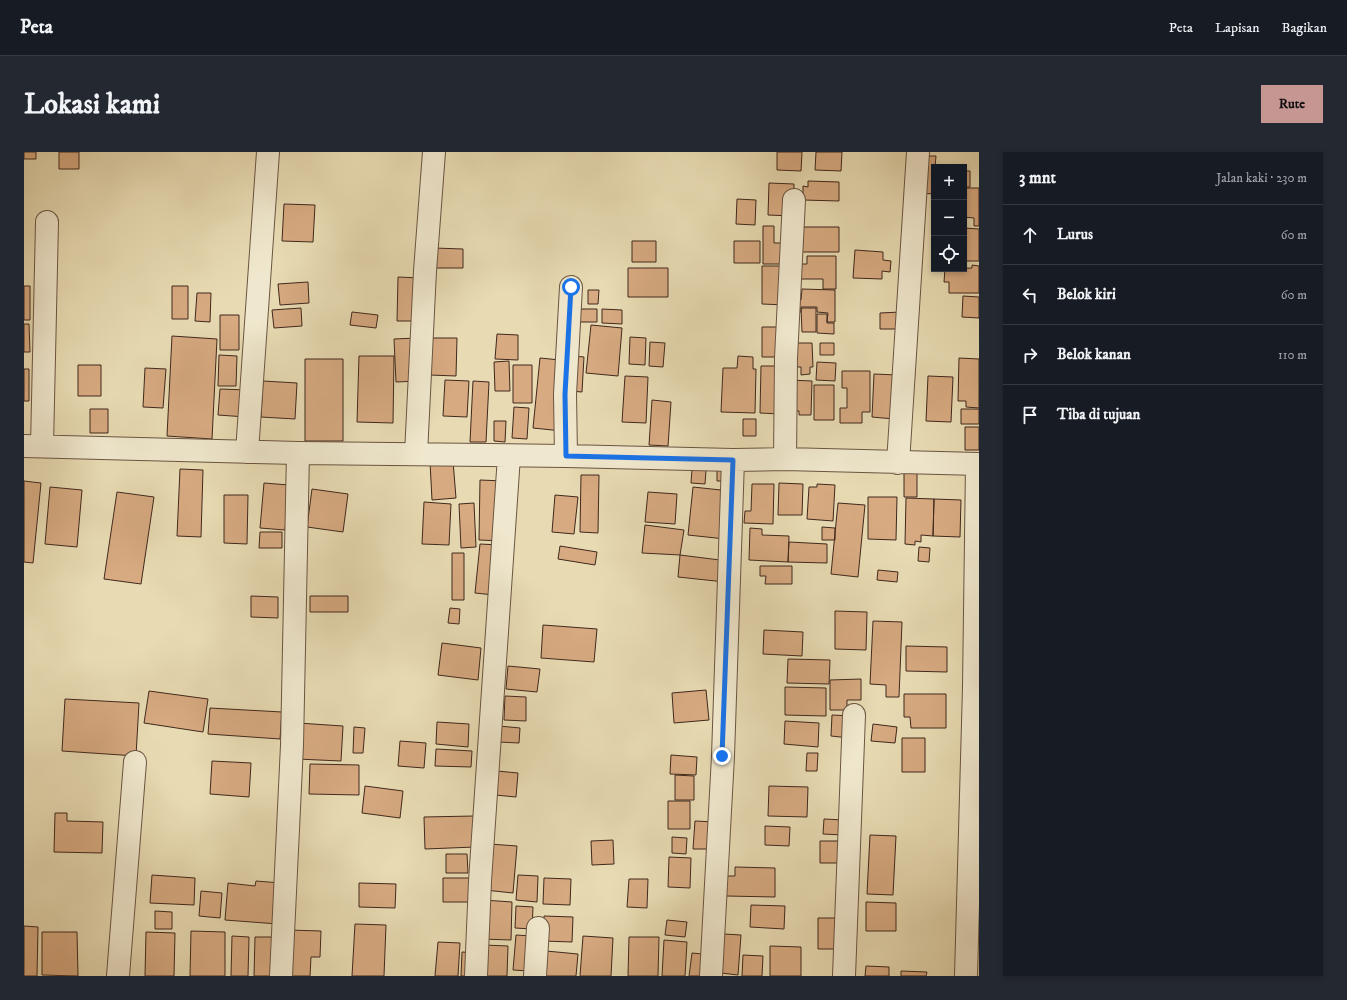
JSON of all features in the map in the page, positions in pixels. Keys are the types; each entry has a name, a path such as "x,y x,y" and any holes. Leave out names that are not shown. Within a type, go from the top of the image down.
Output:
{"street":[{"path":"248,452 268,152"},
{"path":"416,454 434,152"},
{"path":"898,463 918,152"},
{"path":"784,459 786,358 794,200"},
{"path":"47,222 33,446 298,453 566,456 733,460 784,459 978,464 974,687 966,976"},
{"path":"566,456 565,394 571,287"},
{"path":"281,976 292,745 298,453"},
{"path":"476,976 480,874 509,456"},
{"path":"711,976 722,756 733,460"},
{"path":"844,976 854,715"},
{"path":"118,976 136,762"},
{"path":"535,976 538,928"}],"building":[{"path":"24,152 36,152 36,159 24,159"},
{"path":"59,152 79,152 79,169 59,169"},
{"path":"777,152 802,152 801,171 777,170"},
{"path":"816,152 842,152 841,171 815,170"},
{"path":"921,156 936,156 935,164 931,164 931,194 920,193"},
{"path":"967,171 970,171 970,187 967,187"},
{"path":"808,181 839,182 839,201 803,200 803,186 808,187"},
{"path":"769,183 794,184 793,216 768,215"},
{"path":"967,188 979,188 979,226 974,226 974,218 967,217"},
{"path":"737,199 756,200 755,225 736,224"},
{"path":"284,204 315,205 313,242 282,241"},
{"path":"763,226 774,226 774,243 786,243 786,264 763,264"},
{"path":"797,227 839,227 839,252 797,252"},
{"path":"967,228 979,229 979,261 967,261"},
{"path":"632,241 656,241 656,262 632,262"},
{"path":"734,241 760,241 760,263 734,263"},
{"path":"434,248 463,249 463,268 433,268"},
{"path":"855,250 883,252 883,260 891,261 890,272 882,271 882,279 853,278"},
{"path":"807,256 836,256 836,289 823,289 823,279 801,279 801,264 807,264"},
{"path":"972,265 979,266 979,293 949,293 949,282 944,282 945,272 967,272 967,268 972,268"},
{"path":"762,266 786,266 786,305 762,304"},
{"path":"628,268 668,268 668,297 628,297"},
{"path":"398,277 421,278 421,321 397,321"},
{"path":"308,282 309,303 280,305 278,284"},
{"path":"24,286 30,286 30,320 24,320"},
{"path":"172,286 188,286 188,319 172,319"},
{"path":"802,289 835,290 835,322 827,322 828,313 817,312 817,307 801,307 801,312 796,312 796,300 801,300"},
{"path":"588,290 599,290 598,304 588,304"},
{"path":"197,293 211,293 210,322 195,321"},
{"path":"963,296 979,297 979,318 962,317"},
{"path":"301,308 302,326 274,328 272,310"},
{"path":"801,308 816,308 816,332 802,332"},
{"path":"579,309 597,309 597,322 579,322"},
{"path":"602,309 622,310 622,324 602,323"},
{"path":"352,312 378,315 376,328 350,325"},
{"path":"901,312 902,329 880,329 880,313"},
{"path":"817,314 827,314 827,323 834,323 834,334 817,333"},
{"path":"220,315 239,315 239,350 220,350"},
{"path":"24,324 29,324 30,352 24,352"},
{"path":"591,325 622,328 618,376 586,373"},
{"path":"762,327 781,327 781,357 762,357"},
{"path":"497,334 518,335 518,360 495,359"},
{"path":"172,336 217,339 212,439 167,436"},
{"path":"630,337 646,338 645,365 629,364"},
{"path":"417,338 419,381 396,382 394,339"},
{"path":"431,338 457,338 456,376 430,375"},
{"path":"650,342 665,343 663,367 649,366"},
{"path":"792,343 812,343 813,367 810,367 810,374 801,375 801,367 792,367"},
{"path":"820,343 834,343 834,355 820,355"},
{"path":"219,355 237,356 236,386 218,386"},
{"path":"359,356 394,356 393,423 357,422"},
{"path":"572,356 584,357 582,392 570,391"},
{"path":"738,356 753,357 753,369 756,369 755,413 721,412 723,368 737,368"},
{"path":"540,358 560,360 562,431 533,428"},
{"path":"959,358 979,359 979,408 966,407 966,401 958,401"},
{"path":"305,359 343,359 343,441 305,441"},
{"path":"509,361 510,391 495,391 494,362"},
{"path":"817,362 836,363 835,381 816,380"},
{"path":"78,365 101,365 101,396 78,396"},
{"path":"513,365 532,365 532,403 513,403"},
{"path":"761,366 781,366 780,414 760,413"},
{"path":"145,368 166,369 163,408 143,407"},
{"path":"24,369 29,369 29,401 24,401"},
{"path":"842,371 870,371 870,412 862,412 862,423 840,423 840,408 847,408 847,388 842,388"},
{"path":"874,374 897,375 894,419 872,417"},
{"path":"625,376 648,377 646,423 622,422"},
{"path":"928,376 953,377 951,422 926,421"},
{"path":"445,380 469,381 467,417 443,416"},
{"path":"789,380 812,381 811,415 799,415 799,411 789,411"},
{"path":"263,381 297,383 295,419 261,417"},
{"path":"473,381 489,382 486,442 470,442"},
{"path":"814,385 834,385 834,420 814,420"},
{"path":"220,389 248,390 246,417 218,415"},
{"path":"652,400 671,402 668,446 649,445"},
{"path":"514,407 529,408 527,439 512,438"},
{"path":"90,409 108,409 108,433 90,433"},
{"path":"961,409 979,409 979,424 961,424"},
{"path":"743,419 756,419 756,436 743,436"},
{"path":"494,421 506,421 505,442 494,441"},
{"path":"965,427 979,427 979,450 965,450"},
{"path":"453,461 456,498 432,500 430,462"},
{"path":"717,463 732,481 717,481"},
{"path":"904,468 917,468 917,497 904,497"},
{"path":"180,469 203,470 201,537 177,536"},
{"path":"692,469 706,470 705,484 691,483"},
{"path":"581,475 599,475 598,533 580,532"},
{"path":"480,480 504,481 503,541 479,540"},
{"path":"24,481 41,483 33,563 24,562"},
{"path":"264,483 289,485 285,530 260,528"},
{"path":"779,483 803,484 802,515 778,515"},
{"path":"752,484 774,484 773,524 744,523 745,511 751,511"},
{"path":"817,484 835,485 833,521 807,519 809,487 817,487"},
{"path":"50,487 82,490 77,547 45,544"},
{"path":"693,487 730,491 725,539 688,535"},
{"path":"312,489 348,494 343,532 307,527"},
{"path":"117,492 154,497 141,584 104,579"},
{"path":"648,492 677,494 675,524 645,522"},
{"path":"224,495 248,495 247,544 224,543"},
{"path":"555,495 578,497 574,534 552,532"},
{"path":"868,497 897,497 896,540 868,539"},
{"path":"906,498 934,499 933,536 921,535 921,542 915,541 915,545 905,544"},
{"path":"934,499 961,500 960,537 933,536"},
{"path":"424,502 451,504 449,545 422,544"},
{"path":"474,503 476,547 461,548 459,504"},
{"path":"838,503 865,505 858,577 831,574"},
{"path":"645,525 684,530 680,555 642,553"},
{"path":"822,527 835,528 835,540 822,540"},
{"path":"750,528 762,529 762,535 789,536 788,562 749,560"},
{"path":"260,532 282,532 282,548 259,548"},
{"path":"789,542 827,544 827,563 788,562"},
{"path":"480,544 499,545 494,595 475,593"},
{"path":"560,546 597,552 595,565 558,559"},
{"path":"919,547 930,548 929,562 918,561"},
{"path":"452,553 464,553 464,600 452,600"},
{"path":"680,555 728,561 725,582 678,577"},
{"path":"760,566 792,566 792,584 765,584 766,576 760,576"},
{"path":"878,570 898,572 897,582 877,580"},
{"path":"251,596 278,597 278,618 251,617"},
{"path":"310,596 348,596 348,612 310,612"},
{"path":"450,608 460,609 459,624 448,623"},
{"path":"835,611 867,612 866,650 835,649"},
{"path":"873,621 902,622 899,697 886,697 886,685 870,684"},
{"path":"543,625 597,629 594,662 541,658"},
{"path":"764,630 803,632 802,656 763,654"},
{"path":"442,643 481,648 478,680 438,675"},
{"path":"906,646 947,647 947,672 906,671"},
{"path":"788,659 830,660 829,684 787,683"},
{"path":"508,666 540,669 537,692 506,689"},
{"path":"861,679 861,700 847,700 847,710 830,710 830,680"},
{"path":"785,687 826,688 826,716 785,715"},
{"path":"706,690 709,720 674,723 672,693"},
{"path":"149,691 208,699 203,732 144,723"},
{"path":"904,694 946,694 946,728 911,728 910,717 904,717"},
{"path":"505,696 526,697 526,721 504,720"},
{"path":"65,699 139,703 136,756 62,751"},
{"path":"210,708 282,712 280,739 208,734"},
{"path":"832,715 852,716 850,738 831,736"},
{"path":"785,721 819,723 818,747 784,744"},
{"path":"437,722 469,724 468,747 436,744"},
{"path":"298,723 343,726 341,761 297,759"},
{"path":"873,724 897,727 895,743 871,741"},
{"path":"499,726 520,728 519,743 498,742"},
{"path":"354,727 365,728 363,753 353,753"},
{"path":"902,738 925,738 925,772 902,772"},
{"path":"400,741 426,743 424,768 398,766"},
{"path":"436,749 472,751 471,767 435,766"},
{"path":"807,753 818,753 817,771 806,771"},
{"path":"671,755 697,757 696,775 670,774"},
{"path":"212,761 251,763 249,797 210,794"},
{"path":"310,764 359,765 359,795 309,794"},
{"path":"497,771 518,773 516,797 495,795"},
{"path":"675,775 694,776 694,800 675,800"},
{"path":"365,786 403,791 400,818 362,813"},
{"path":"769,786 808,787 807,817 768,816"},
{"path":"668,801 690,801 690,829 668,829"},
{"path":"55,813 67,813 67,821 103,822 102,853 54,852"},
{"path":"474,816 475,847 425,849 424,817"},
{"path":"824,819 843,820 843,835 823,834"},
{"path":"695,821 715,822 715,849 693,849"},
{"path":"765,826 790,827 789,846 765,845"},
{"path":"870,835 896,836 893,895 867,894"},
{"path":"672,837 687,838 686,854 672,853"},
{"path":"613,840 614,864 592,865 591,841"},
{"path":"820,841 845,841 845,863 820,863"},
{"path":"489,844 517,846 513,893 485,890"},
{"path":"446,854 467,854 468,873 446,873"},
{"path":"669,857 691,858 690,888 668,887"},
{"path":"735,867 775,868 775,897 726,896 727,876 735,876"},
{"path":"152,875 195,878 194,905 150,903"},
{"path":"518,875 538,876 537,902 516,900"},
{"path":"443,878 471,878 471,902 443,902"},
{"path":"544,878 571,879 570,905 543,904"},
{"path":"629,879 648,879 647,908 627,907"},
{"path":"256,881 281,883 278,924 225,920 228,883 255,886"},
{"path":"359,883 396,884 395,908 359,907"},
{"path":"201,891 222,893 220,918 199,916"},
{"path":"483,900 512,902 511,940 481,939"},
{"path":"866,902 896,903 896,931 866,931"},
{"path":"751,905 785,906 784,929 750,927"},
{"path":"516,906 533,907 532,929 515,928"},
{"path":"155,911 172,912 172,929 155,929"},
{"path":"544,916 573,917 572,942 543,941"},
{"path":"818,918 840,918 840,949 818,949"},
{"path":"667,920 687,922 685,937 665,935"},
{"path":"355,924 386,925 384,976 352,976"},
{"path":"24,926 38,927 37,976 24,976"},
{"path":"288,930 321,931 320,957 311,957 310,976 287,976"},
{"path":"191,931 225,932 225,976 190,976"},
{"path":"42,932 77,932 78,976 42,975"},
{"path":"146,932 175,933 174,976 145,976"},
{"path":"724,934 741,935 738,975 721,973"},
{"path":"516,935 532,936 529,971 513,970"},
{"path":"232,936 249,937 248,976 231,976"},
{"path":"583,936 613,938 611,976 580,976"},
{"path":"255,937 272,937 271,976 254,976"},
{"path":"629,937 659,937 658,976 628,976"},
{"path":"664,940 687,942 685,976 662,976"},
{"path":"438,942 460,943 458,976 435,976"},
{"path":"484,945 508,946 507,976 483,976"},
{"path":"770,946 801,947 801,976 770,976"},
{"path":"546,951 578,954 576,976 543,976"},
{"path":"462,952 475,953 473,976 461,976"},
{"path":"692,953 712,955 709,976 689,976"},
{"path":"743,955 763,956 762,976 742,976"},
{"path":"866,966 889,967 889,976 865,976"},
{"path":"901,971 927,972 926,976 901,976"}],"route":[{"path":"571,287 565,394 566,456 733,460 722,756"}]}
